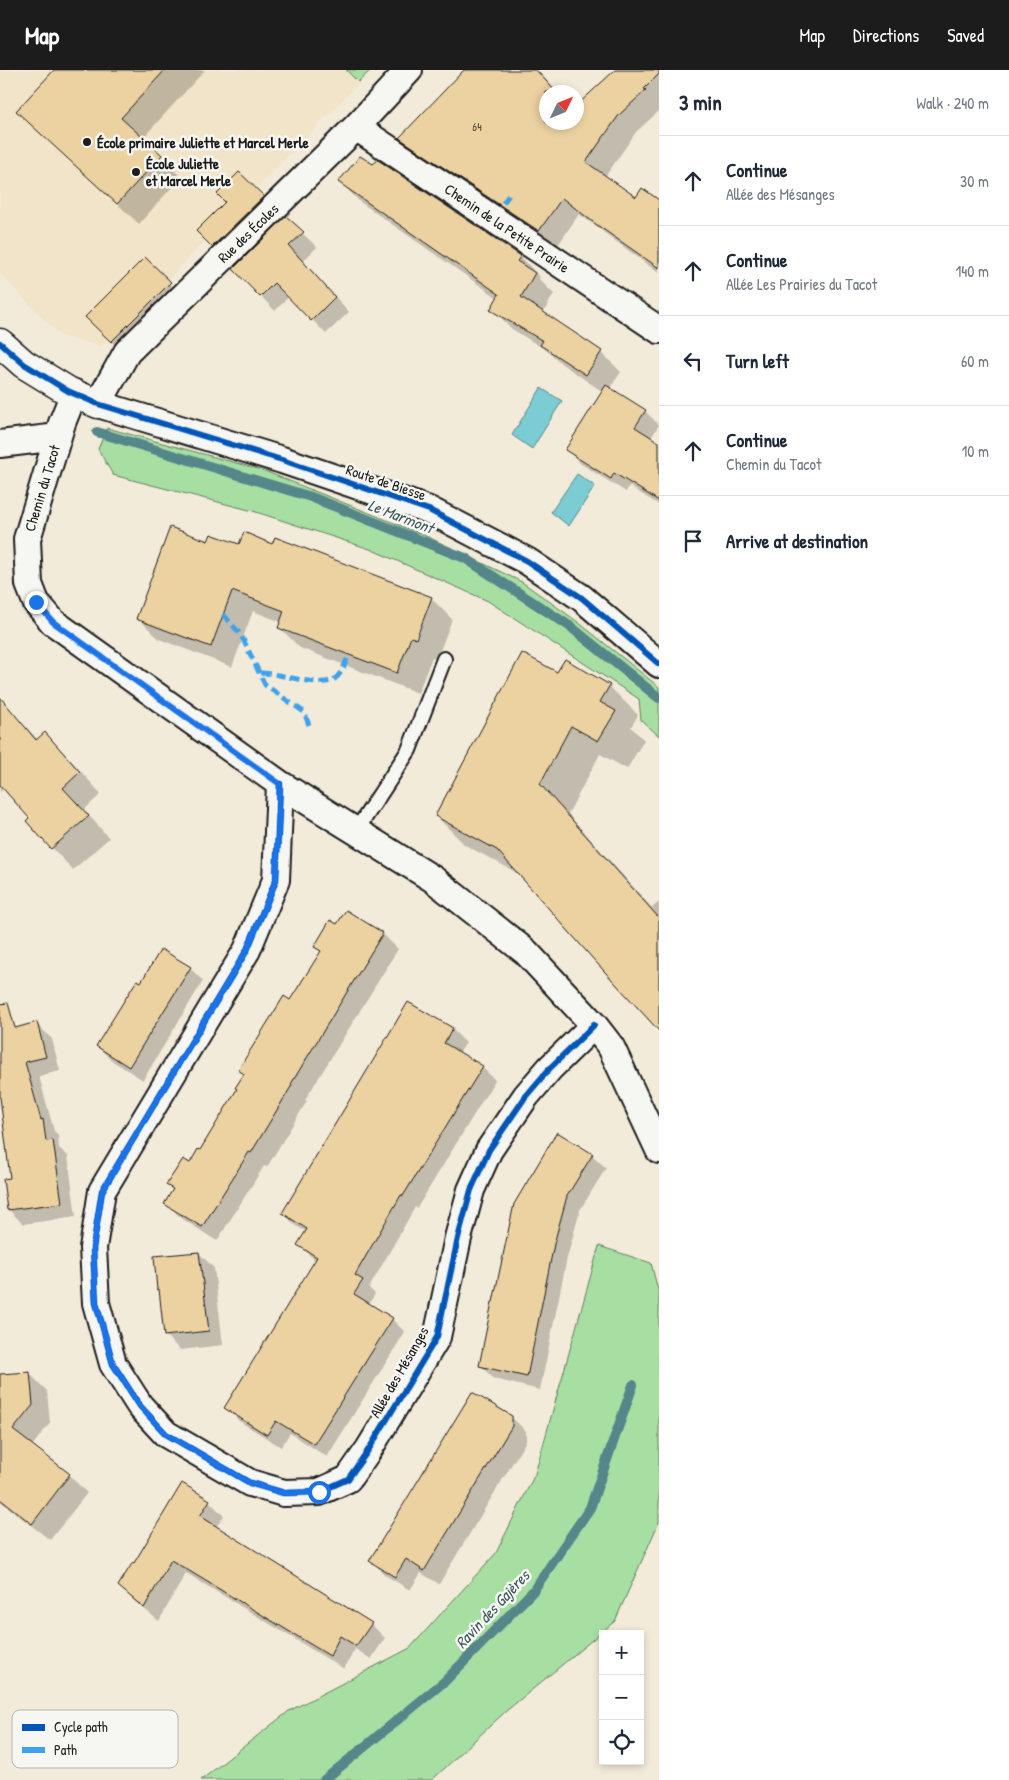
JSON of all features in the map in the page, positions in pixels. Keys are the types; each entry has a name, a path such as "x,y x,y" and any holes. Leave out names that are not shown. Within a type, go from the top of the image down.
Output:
{"street":[{"name":"Rue des Écoles","path":"58,437 62,423 127,352 356,127 409,70"},
{"name":"Chemin de la Petite Prairie","path":"356,127 659,330"},
{"path":"0,343 24,364 86,399"},
{"name":"Route de Biesse","path":"86,399 282,460 429,510 527,561 582,598 659,664"},
{"path":"0,444 58,437"},
{"name":"Chemin du Tacot","path":"58,437 27,539 28,584 36,602 53,622 280,784 433,879 526,952 611,1046 657,1139"},
{"name":"Allée des Mésanges","path":"280,784 276,880 247,950 102,1191 93,1248 96,1303 113,1364 140,1406 166,1434 250,1483 284,1493 319,1492 348,1479 369,1449 437,1337 458,1238 471,1190 489,1150 526,1096 550,1068 594,1025"}],"lane":[{"path":"356,831 409,750 444,659"}],"shaded area":[{"name":"École Juliette et Marcel Merle","path":"0,70 372,70 105,344 99,346 60,336 0,274"}],"green space":[{"path":"346,70 371,70 358,82"},
{"path":"107,428 262,470 424,535 522,582 578,622 659,687 659,736 641,720 639,699 488,601 370,549 253,511 113,475 98,449"},
{"path":"599,1246 651,1263 659,1294 659,1522 615,1621 604,1630 599,1630 599,1634 505,1712 432,1780 201,1780 289,1711 410,1648 496,1553 535,1474"}],"water":[{"path":"541,388 562,401 532,449 512,435"},
{"path":"577,474 595,486 569,526 551,512"}],"building":[{"path":"54,70 165,70 121,118 162,155 117,204 16,111"},
{"path":"464,70 536,70 550,85 539,85 539,130 584,130 584,99 615,70 659,70 659,74 644,89 646,90 619,115 586,162 636,197 642,188 659,200 659,268 562,198 539,231 399,138"},
{"path":"360,156 373,164 378,160 521,256 517,261 535,273 521,297 602,351 586,375 540,345 543,341 490,310 499,294 338,182"},
{"path":"239,172 264,196 212,247 196,231 225,202 217,194"},
{"path":"286,216 304,232 289,246 335,297 311,321 274,283 260,297 233,269"},
{"path":"145,257 171,282 111,342 85,317"},
{"path":"606,385 646,410 635,427 659,442 659,501 614,473 611,479 565,450"},
{"path":"170,527 208,541 211,534 239,544 244,532 272,544 275,537 432,597 416,639 411,637 397,673 278,628 284,611 232,591 211,647 136,619"},
{"path":"522,653 557,672 565,659 610,685 600,702 616,711 598,741 571,726 540,784 659,918 659,1031 497,850 435,816"},
{"path":"0,697 36,740 45,732 80,772 63,788 89,816 51,849 26,821 29,818 0,785"},
{"path":"346,910 383,933 251,1153 249,1152 202,1227 164,1204 173,1189 166,1185 183,1159 190,1163 198,1149 200,1150 237,1089 235,1088 244,1074 238,1070 284,996 290,1000 321,951 314,947 330,920 337,924"},
{"path":"161,949 191,967 129,1067 96,1046 137,980 141,982"},
{"path":"408,1002 453,1028 444,1043 483,1066 403,1196 401,1195 355,1275 363,1280 354,1294 393,1318 314,1444 276,1421 267,1435 224,1408 317,1257 297,1245 307,1229 282,1213"},
{"path":"8,1003 15,1028 37,1022 46,1057 25,1062 41,1120 43,1119 46,1141 53,1140 62,1203 7,1210 3,1179 10,1178 0,1097 0,1004"},
{"path":"557,1132 593,1154 567,1196 554,1244 527,1377 479,1366 514,1204"},
{"path":"199,1252 209,1331 164,1336 154,1256"},
{"path":"30,1372 33,1405 13,1430 70,1474 32,1524 0,1499 0,1374"},
{"path":"472,1392 512,1416 512,1426 424,1571 406,1559 395,1577 369,1561"},
{"path":"182,1483 210,1500 200,1516 372,1623 356,1646 340,1636 330,1656 171,1560 144,1608 118,1586"}],"waterway":[{"name":"Le Marmont","path":"97,432 311,497 465,558 571,627 659,698"},
{"name":"Ravin des Gajères","path":"324,1780 445,1681 533,1591 590,1508 633,1385"}],"marked path":[{"path":"503,203 512,191"},
{"path":"223,614 241,635 265,685 304,712 309,725"},
{"path":"260,673 308,681 327,682 339,675 349,654"}],"cycle path":[{"path":"0,343 24,364 68,391 98,404 282,460 429,510 527,561 582,598 659,664"},
{"path":"280,784 276,880 247,950 102,1191 93,1248 96,1303 113,1364 140,1406 166,1434 250,1483 284,1493 319,1492 348,1479 369,1449 437,1337 458,1238 471,1190 489,1150 526,1096 550,1068 594,1025"}],"place":[{"name":"École primaire Juliette et Marcel Merle","path":"87,142"},
{"name":"École Juliette et Marcel Merle","path":"136,172"}],"route":[{"path":"36,602 53,622 280,784 276,880 247,950 102,1191 93,1248 96,1303 113,1364 140,1406 166,1434 250,1483 284,1493 319,1492"}]}
